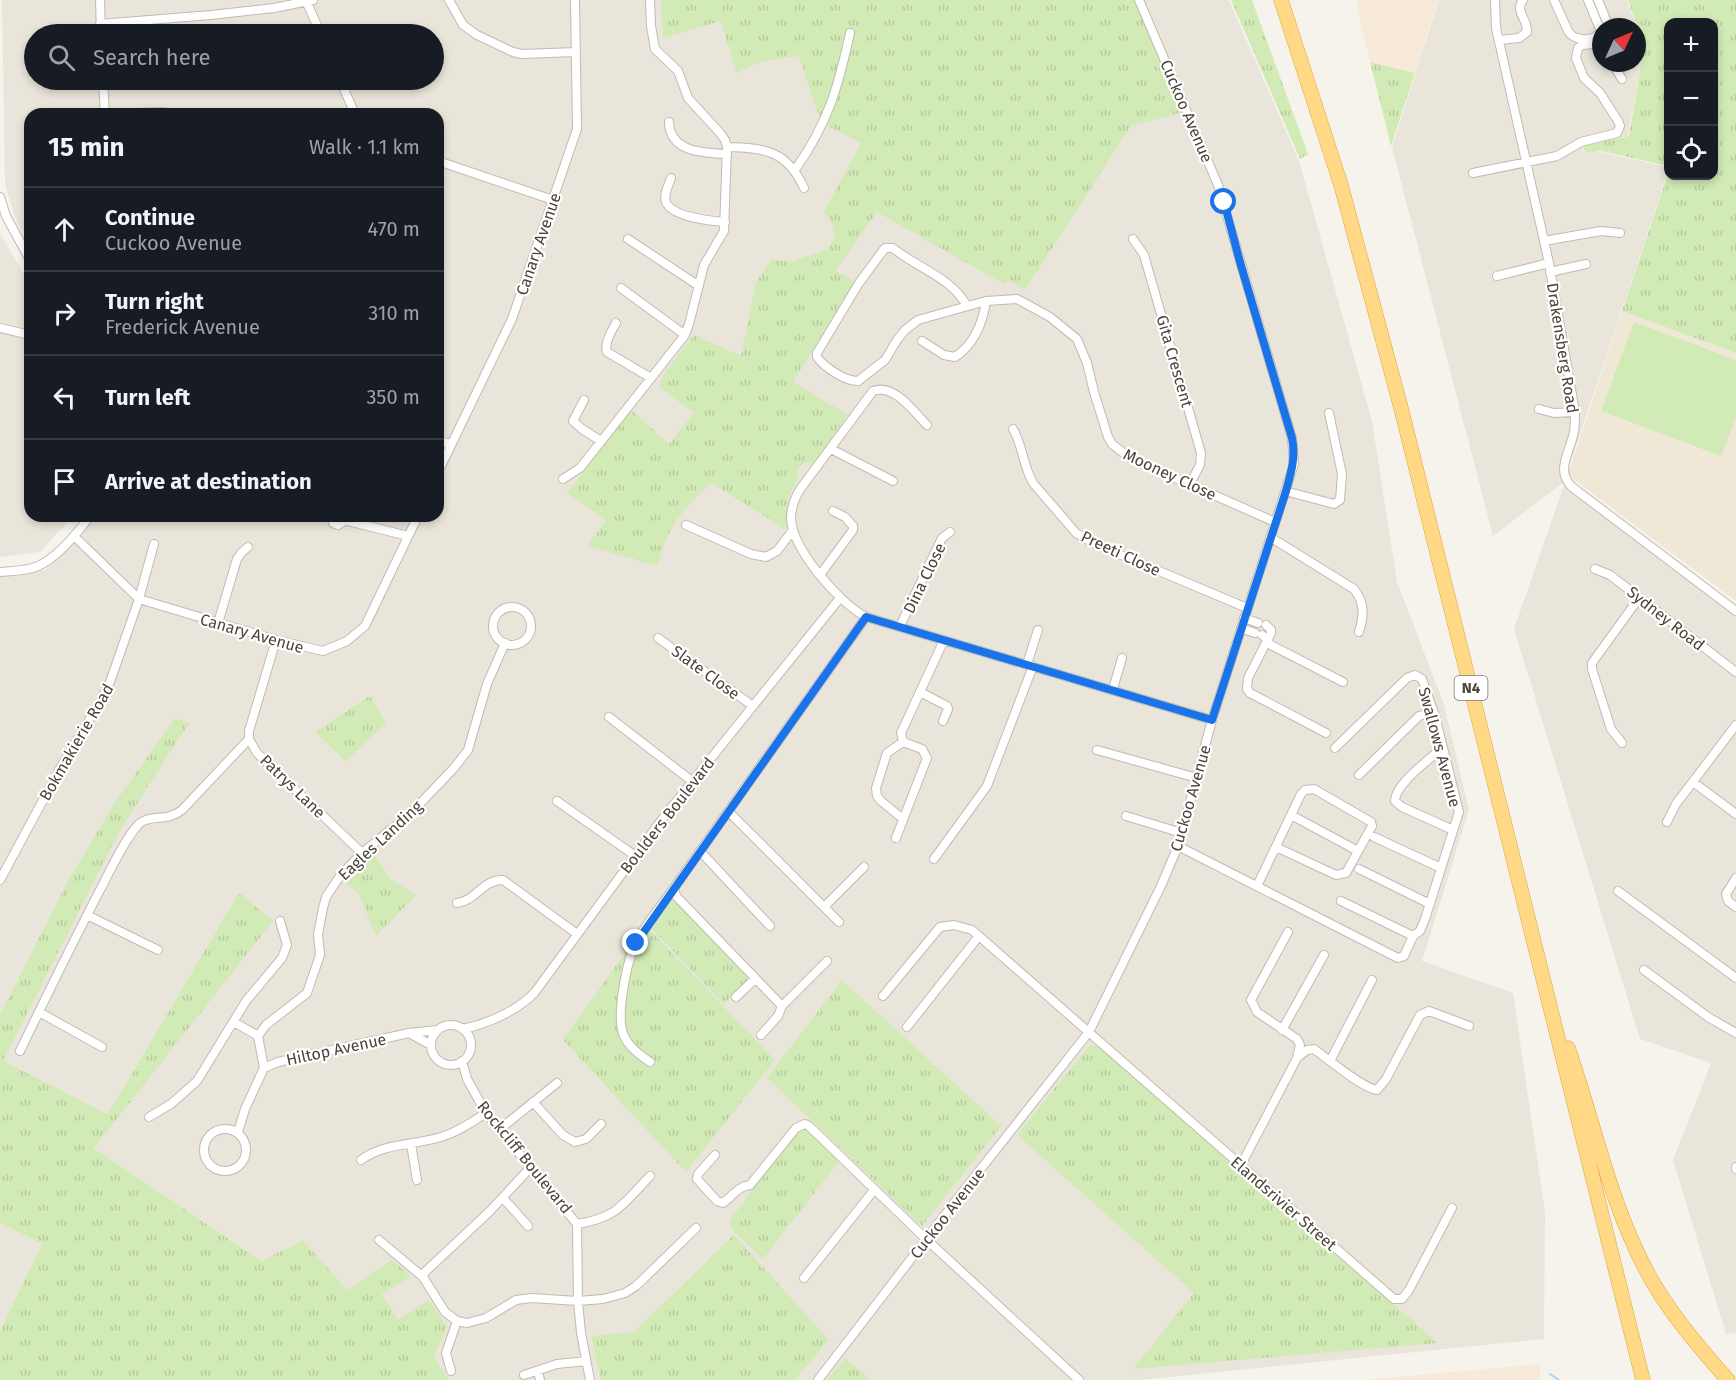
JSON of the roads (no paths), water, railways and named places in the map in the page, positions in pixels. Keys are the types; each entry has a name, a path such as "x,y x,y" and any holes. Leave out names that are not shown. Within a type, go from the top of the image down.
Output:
{"highway":[{"name":"N4","path":"1281,0 1341,185 1380,330 1643,1380"},
{"path":"1546,990 1573,1062 1626,1226 1640,1257 1656,1287 1674,1313 1728,1380"}],"street":[{"path":"100,0 100,24 211,15 310,1 318,24"},
{"path":"449,0 458,20 470,31 513,52 522,54 576,52"},
{"name":"Canary Avenue","path":"444,459 512,319 577,129 575,0"},
{"path":"563,479 580,468 685,335 704,265 724,231 727,151 725,140 688,98 678,71 655,49 650,0"},
{"name":"Cuckoo Avenue","path":"818,1380 1089,1032 1161,886 1178,846 1212,720 1294,464 1294,446 1224,202 1208,158 1139,0"},
{"name":"Drakensberg Road","path":"1496,0 1496,28 1550,268 1575,412 1574,432 1563,471 1566,482 1736,611"},
{"path":"1500,40 1519,38 1527,32 1528,28 1519,6 1523,0"},
{"path":"1554,0 1568,32 1579,39 1596,37 1600,33 1588,0"},
{"path":"1599,0 1605,18"},
{"path":"795,170 826,118 850,33"},
{"path":"1473,173 1557,156 1581,142 1613,135 1619,130 1618,121 1600,93 1584,78 1576,57 1578,48 1582,45 1592,44"},
{"path":"1618,72 1622,79"},
{"path":"104,90 105,108"},
{"path":"345,90 353,108"},
{"path":"669,122 669,134 681,146 700,151 768,150 795,170 804,188"},
{"path":"444,163 553,200"},
{"path":"671,178 666,202 671,208 688,216 725,222"},
{"path":"0,196 6,216 24,249"},
{"path":"1544,241 1595,231 1620,233"},
{"path":"628,239 699,286"},
{"name":"Gita Crescent","path":"1133,239 1144,255 1202,453 1200,465 1190,484"},
{"name":"Mooney Close","path":"967,306 953,288 940,278 893,248 885,248 859,283 817,352 817,357 820,362 853,381 864,378 885,360 897,340 911,324 986,301 1017,299 1050,317 1077,339 1083,350 1094,392 1112,444 1130,458 1275,522"},
{"path":"1497,276 1586,264"},
{"path":"621,288 685,335"},
{"path":"922,340 944,355 950,357 960,354 980,326 986,301"},
{"path":"616,323 608,341 607,352 651,378"},
{"path":"0,328 24,334"},
{"path":"927,425 900,398 888,391 877,389 869,394 794,499 791,512 793,530 820,576 840,598 853,610 866,617 1212,720"},
{"path":"584,400 573,421 601,441"},
{"path":"1539,409 1554,413 1575,412"},
{"path":"1286,491 1334,504 1340,500 1342,474 1329,413"},
{"name":"Preeti Close","path":"1013,429 1020,441 1029,477 1076,532 1095,544 1247,608"},
{"path":"444,442 451,444"},
{"path":"831,449 894,481"},
{"path":"820,576 853,530 850,522 832,511"},
{"path":"0,572 38,566 74,536 85,522"},
{"path":"358,522 408,536"},
{"name":"Canary Avenue","path":"74,536 139,599 276,640 323,651 337,647 358,634 372,615 415,522"},
{"path":"686,525 751,554 766,557 777,552 793,530"},
{"name":"Dina Close","path":"900,626 942,538 950,532"},
{"path":"1270,537 1354,589 1360,597 1363,610 1359,632"},
{"name":"Bokmakierie Road","path":"0,879 105,692 139,599 154,544"},
{"path":"218,623 237,559 248,547"},
{"name":"Sydney Road","path":"1595,568 1610,575 1736,672"},
{"name":"Boulders Boulevard","path":"463,1029 489,1022 529,999 634,855 840,598"},
{"path":"1622,743 1611,729 1592,663 1639,598"},
{"path":"508,607 519,608 528,615 530,620 529,635 525,640 516,644 505,643 496,637 494,632 495,616 508,607"},
{"path":"650,1062 639,1054 624,1037 621,1021 621,1009 636,943 866,617"},
{"path":"1244,618 1262,624 1271,630 1261,637 1248,678 1247,689 1250,693 1326,733"},
{"path":"1241,628 1343,682"},
{"path":"934,859 987,786 1030,665 1038,630"},
{"name":"Slate Close","path":"658,638 753,706"},
{"name":"Patrys Lane","path":"276,640 249,740 257,753 362,853"},
{"path":"903,742 901,733 944,640"},
{"name":"Eagles Landing","path":"258,1036 266,1025 307,993 319,964 318,934 326,897 346,867 410,814 468,750 487,684 505,643"},
{"path":"1113,689 1122,658"},
{"name":"Swallows Avenue","path":"1178,846 1398,958 1405,954 1413,936 1420,931 1459,812 1435,716 1422,679 1412,675 1407,678 1335,748"},
{"path":"920,692 947,706 943,721"},
{"path":"1359,775 1419,717 1425,713 1435,716"},
{"path":"609,717 693,782"},
{"path":"1667,822 1676,804 1736,725"},
{"path":"20,1051 111,868 139,824 148,819 176,815 249,740"},
{"path":"903,742 887,753 876,788 877,796 881,801 903,819"},
{"path":"896,838 927,758 922,749 903,742"},
{"path":"1098,750 1197,778"},
{"path":"1444,753 1436,753 1401,786 1396,793 1395,801 1402,807 1453,830"},
{"path":"1693,782 1736,814"},
{"path":"1257,886 1301,794 1305,790 1314,789 1371,822 1372,826 1346,873 1336,875 1276,847"},
{"path":"557,801 634,855"},
{"path":"729,812 839,922"},
{"path":"1291,815 1358,850"},
{"path":"1126,816 1182,833"},
{"path":"1374,837 1441,868"},
{"path":"700,851 770,926"},
{"path":"824,907 864,867"},
{"path":"1359,869 1430,904"},
{"path":"1736,878 1726,894 1728,901 1736,907"},
{"path":"457,903 472,898 491,881 503,880 577,934"},
{"path":"674,888 676,896 782,1006"},
{"path":"1618,891 1736,978"},
{"path":"1341,901 1413,936"},
{"path":"87,915 158,950"},
{"path":"149,1117 171,1104 197,1081 251,995 285,952 287,945 280,921"},
{"name":"Elandsrivier Street","path":"883,996 940,927 948,925 966,927 1394,1299 1402,1299 1409,1290 1452,1208"},
{"path":"1241,1165 1297,1058 1300,1045 1297,1038 1257,1012 1251,1000 1288,932"},
{"path":"907,1027 979,936"},
{"path":"1282,1030 1324,956"},
{"path":"761,1035 778,1016 782,1006 827,961"},
{"path":"1644,970 1708,1017 1736,1033"},
{"path":"736,997 755,979"},
{"path":"1330,1061 1372,980"},
{"path":"1297,1058 1307,1050 1314,1049 1362,1083 1377,1089 1386,1079 1417,1019 1424,1012 1430,1011 1469,1026"},
{"path":"39,1012 102,1047"},
{"path":"234,1022 258,1036 264,1068 244,1109 238,1132 246,1144 242,1164 230,1170 223,1170 210,1164 204,1152 207,1138 225,1128 238,1132"},
{"name":"Boulders Boulevard","path":"470,1041 489,1022"},
{"name":"Hiltop Avenue","path":"264,1068 278,1062 409,1033 438,1030 448,1025 463,1029"},
{"path":"452,1064 462,1061 470,1050 470,1041 463,1029"},
{"path":"431,1045 438,1030"},
{"name":"Hiltop Avenue","path":"409,1033 431,1045 438,1059 452,1064"},
{"name":"Rockcliff Boulevard","path":"462,1061 467,1079 486,1113 577,1224 578,1301 590,1380"},
{"name":"Rockcliff Boulevard","path":"452,1064 467,1079"},
{"path":"500,1130 558,1083"},
{"path":"533,1102 563,1135 575,1142 586,1139 601,1124"},
{"path":"361,1160 378,1150 454,1133 486,1113"},
{"path":"715,1155 698,1174 697,1179 717,1201 723,1203 743,1185 750,1185 796,1128 805,1124 1079,1380"},
{"path":"411,1144 417,1180"},
{"path":"423,1277 425,1272 531,1167"},
{"path":"577,1224 596,1221 611,1215 650,1176"},
{"path":"804,1278 874,1190"},
{"path":"502,1198 528,1226"},
{"path":"379,1240 423,1277 445,1312 458,1321 467,1323 486,1318 516,1300 540,1298 578,1301 615,1297 631,1290 696,1228"},
{"path":"451,1371 446,1353 458,1321"},
{"path":"524,1375 539,1375 557,1364 586,1361"}],"waterway":[{"path":"1550,1374 1559,1380"}]}
